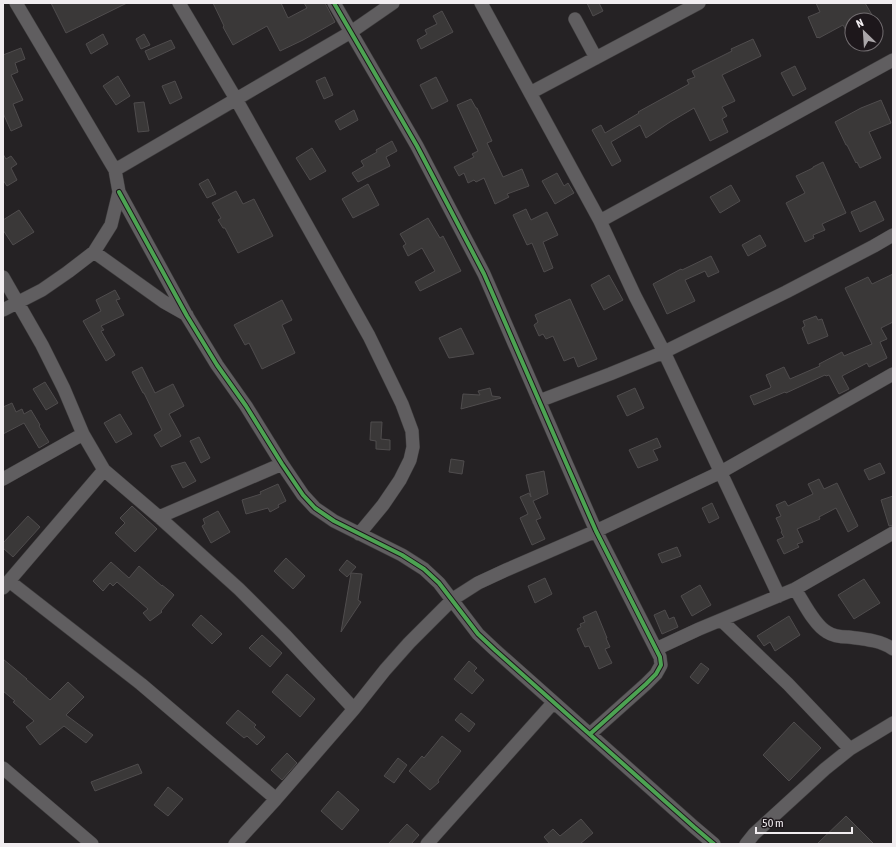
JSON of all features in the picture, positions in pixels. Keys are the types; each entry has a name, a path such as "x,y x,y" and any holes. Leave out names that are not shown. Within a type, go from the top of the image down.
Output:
{"street":[{"path":"16,3 115,170 120,192 187,316 303,495 315,508 334,521 402,555 424,569 453,599 478,634 494,650 714,844"},
{"path":"179,3 236,99 369,336 402,404 412,430 410,460 400,480 383,505 359,534"},
{"path":"334,3 417,146 484,274 596,531 660,657 661,665 656,674 590,734"},
{"path":"115,170 350,32 394,3"},
{"path":"481,3 600,221 635,296 664,352 779,596"},
{"path":"530,93 699,3"},
{"path":"575,19 596,58"},
{"path":"600,221 893,60"},
{"path":"3,310 42,290 94,252 111,225 120,192"},
{"path":"539,401 664,352 786,292 893,235"},
{"path":"94,252 164,302 187,316"},
{"path":"3,277 42,345 64,389 83,434 104,470 239,589 285,635 354,709"},
{"path":"235,844 354,709 385,670 453,599 478,583 596,531 721,472 893,374"},
{"path":"3,478 83,434"},
{"path":"159,517 282,464"},
{"path":"104,470 6,585 141,684 276,799"},
{"path":"656,649 699,629 795,589 893,533"},
{"path":"795,589 814,620 825,632 836,636 873,640 888,645 893,649"},
{"path":"721,620 788,684 850,749"},
{"path":"427,844 553,703"},
{"path":"754,841 825,769 850,749 893,722"},
{"path":"3,768 92,844"}],"building":[{"path":"51,3 127,3 66,33"},
{"path":"213,3 281,3 288,18 307,8 304,3 325,3 335,22 280,51 267,26 233,45 223,27 224,26"},
{"path":"587,3 599,3 603,11 593,16"},
{"path":"816,3 865,3 870,12 844,12 844,27 843,25 817,38 808,17 820,12"},
{"path":"442,11 453,32 421,49 417,40 427,34 425,30 437,24 433,16"},
{"path":"103,34 108,44 91,54 86,44"},
{"path":"144,34 150,45 141,49 136,39"},
{"path":"753,39 761,56 722,75 735,101 722,107 727,116 722,119 728,132 710,141 694,108 646,138 640,125 611,142 621,161 612,166 592,130 601,125 605,133 639,113 638,112 689,84 687,80 695,77 692,71 732,51 731,49"},
{"path":"171,40 175,48 149,60 145,51"},
{"path":"21,48 25,59 15,63 18,72 11,75 23,100 13,104 22,126 11,131 3,113 3,55"},
{"path":"795,66 806,89 793,96 781,73"},
{"path":"118,76 130,96 116,105 103,86"},
{"path":"325,77 333,95 324,99 316,81"},
{"path":"436,77 448,101 432,109 420,85"},
{"path":"175,81 182,98 170,104 162,86"},
{"path":"471,99 477,108 492,141 487,143 503,177 522,169 529,186 507,194 509,197 495,204 484,178 476,182 474,180 468,183 464,173 459,176 454,167 474,157 472,154 478,151 457,105"},
{"path":"881,100 891,123 869,132 881,158 860,168 846,145 835,122 861,108"},
{"path":"144,102 149,131 138,132 134,103"},
{"path":"354,110 358,120 340,130 335,121"},
{"path":"392,141 397,151 386,157 390,166 358,182 352,173 364,166 361,161"},
{"path":"312,148 326,171 310,180 296,158"},
{"path":"3,154 6,159 11,156 17,164 11,168 17,180 7,186 3,180"},
{"path":"823,162 846,213 822,224 825,230 813,235 814,238 805,242 786,203 805,193 796,176"},
{"path":"557,173 564,186 568,183 574,193 555,204 542,181"},
{"path":"208,179 216,194 207,198 199,184"},
{"path":"368,184 379,205 353,218 342,199"},
{"path":"731,185 740,201 720,213 710,197"},
{"path":"236,191 243,204 254,199 273,236 238,253 225,228 223,228 218,220 221,218 212,203"},
{"path":"875,201 884,220 860,232 851,212"},
{"path":"526,209 531,220 547,212 558,235 543,242 553,268 544,272 532,243 527,245 513,215"},
{"path":"19,210 34,232 13,245 3,230 3,220"},
{"path":"428,218 440,238 443,236 461,271 420,291 415,282 435,271 422,248 408,256 403,246 406,244 400,234"},
{"path":"760,235 766,246 748,256 742,245"},
{"path":"711,256 719,272 708,277 705,271 685,280 695,301 667,314 653,284 681,269 682,270"},
{"path":"893,274 893,322 881,328 887,339 880,342 887,358 869,367 867,363 842,376 849,389 839,394 829,375 825,375 786,393 785,392 754,405 750,396 771,387 766,375 784,367 790,379 820,366 819,364 842,352 844,356 872,344 845,288 868,277 872,284"},
{"path":"609,275 623,300 604,310 591,285"},
{"path":"115,290 120,299 116,300 124,315 101,326 104,330 101,331 115,355 106,361 83,321 101,311 96,300"},
{"path":"570,299 597,359 578,367 574,357 564,361 553,336 546,339 543,334 539,336 534,325 538,322 535,315"},
{"path":"282,300 292,320 282,325 295,353 262,369 249,343 245,345 234,325"},
{"path":"816,316 818,320 822,319 828,336 808,344 802,328 805,326 803,321"},
{"path":"461,328 474,354 449,358 439,338"},
{"path":"142,367 155,393 173,384 184,406 169,414 181,436 161,447 154,435 162,430 132,372"},
{"path":"45,382 58,403 46,410 33,389"},
{"path":"490,388 492,396 501,398 461,409 463,394 480,395 478,391"},
{"path":"635,388 644,408 627,416 617,396"},
{"path":"12,403 16,412 22,409 24,414 31,410 49,442 39,448 24,423 3,434 3,407"},
{"path":"120,414 132,434 116,443 104,423"},
{"path":"371,422 382,422 381,439 390,440 390,450 376,449 376,441 370,440"},
{"path":"199,437 210,458 201,463 190,441"},
{"path":"657,438 661,447 653,450 658,460 638,468 629,450"},
{"path":"451,459 464,461 462,474 449,472"},
{"path":"185,462 196,481 183,488 171,466"},
{"path":"880,463 885,473 869,480 864,470"},
{"path":"544,471 548,494 533,501 541,518 536,520 545,539 532,545 520,518 528,514 520,497 529,493 531,497 526,475"},
{"path":"819,479 824,489 837,483 858,526 848,532 836,508 819,517 820,519 797,529 803,542 797,544 799,547 784,554 777,540 784,537 776,518 781,516 776,505 785,501 788,506 813,494 808,484"},
{"path":"278,484 286,501 278,505 279,507 270,512 268,508 246,514 242,500 261,494 260,492"},
{"path":"893,496 893,525 889,526 881,500"},
{"path":"712,503 719,518 709,523 702,508"},
{"path":"132,506 157,529 135,552 115,533 125,523 120,518"},
{"path":"218,511 230,532 211,543 202,526 205,524 203,519"},
{"path":"28,516 40,527 13,557 3,548 3,543"},
{"path":"677,547 681,556 662,563 658,554"},
{"path":"286,558 305,576 293,589 274,571"},
{"path":"347,560 356,567 347,577 339,570"},
{"path":"111,562 129,578 139,566 172,593 174,595 161,611 162,612 150,621 143,613 148,609 117,582 113,586 110,583 103,591 93,581"},
{"path":"351,573 362,574 358,600 361,602 341,632"},
{"path":"545,578 552,594 535,603 528,586"},
{"path":"864,579 880,603 854,619 838,595"},
{"path":"700,585 711,605 692,616 681,596"},
{"path":"665,610 669,619 674,617 678,627 662,634 654,615"},
{"path":"596,611 610,647 605,649 612,663 599,669 589,646 585,647 577,629 581,627 580,624 585,622 583,617"},
{"path":"201,615 222,634 212,644 192,625"},
{"path":"789,616 800,635 775,651 770,642 764,646 757,636"},
{"path":"262,635 282,653 270,667 249,648"},
{"path":"3,659 50,700 68,682 84,697 66,715 93,735 86,743 64,726 40,745 26,727 34,721 3,691"},
{"path":"469,661 477,668 474,671 484,680 472,694 454,679"},
{"path":"701,663 709,669 698,684 690,677"},
{"path":"287,674 315,699 300,717 272,692"},
{"path":"238,710 256,725 254,727 265,737 257,745 247,736 244,738 226,723"},
{"path":"461,713 475,724 469,732 455,720"},
{"path":"794,722 821,748 789,781 763,755"},
{"path":"442,736 461,751 438,780 439,782 430,790 409,771 422,756 424,758"},
{"path":"287,753 297,763 282,780 271,770"},
{"path":"398,758 407,765 394,783 384,776"},
{"path":"138,764 142,773 95,791 91,782"},
{"path":"168,787 183,799 168,816 154,805"},
{"path":"338,791 359,810 342,830 321,811"},
{"path":"846,816 874,844 817,844"},
{"path":"581,819 593,833 580,844 550,844 544,837 553,829 560,836"},
{"path":"407,824 419,835 411,844 388,844"}],"cycle path":[{"path":"334,3 417,146 484,274 596,531 660,657 661,665 656,674 590,734"},
{"path":"119,192 187,316 217,365 246,406 303,495 315,508 334,521 402,555 424,569 439,583 478,634 714,844"}]}
